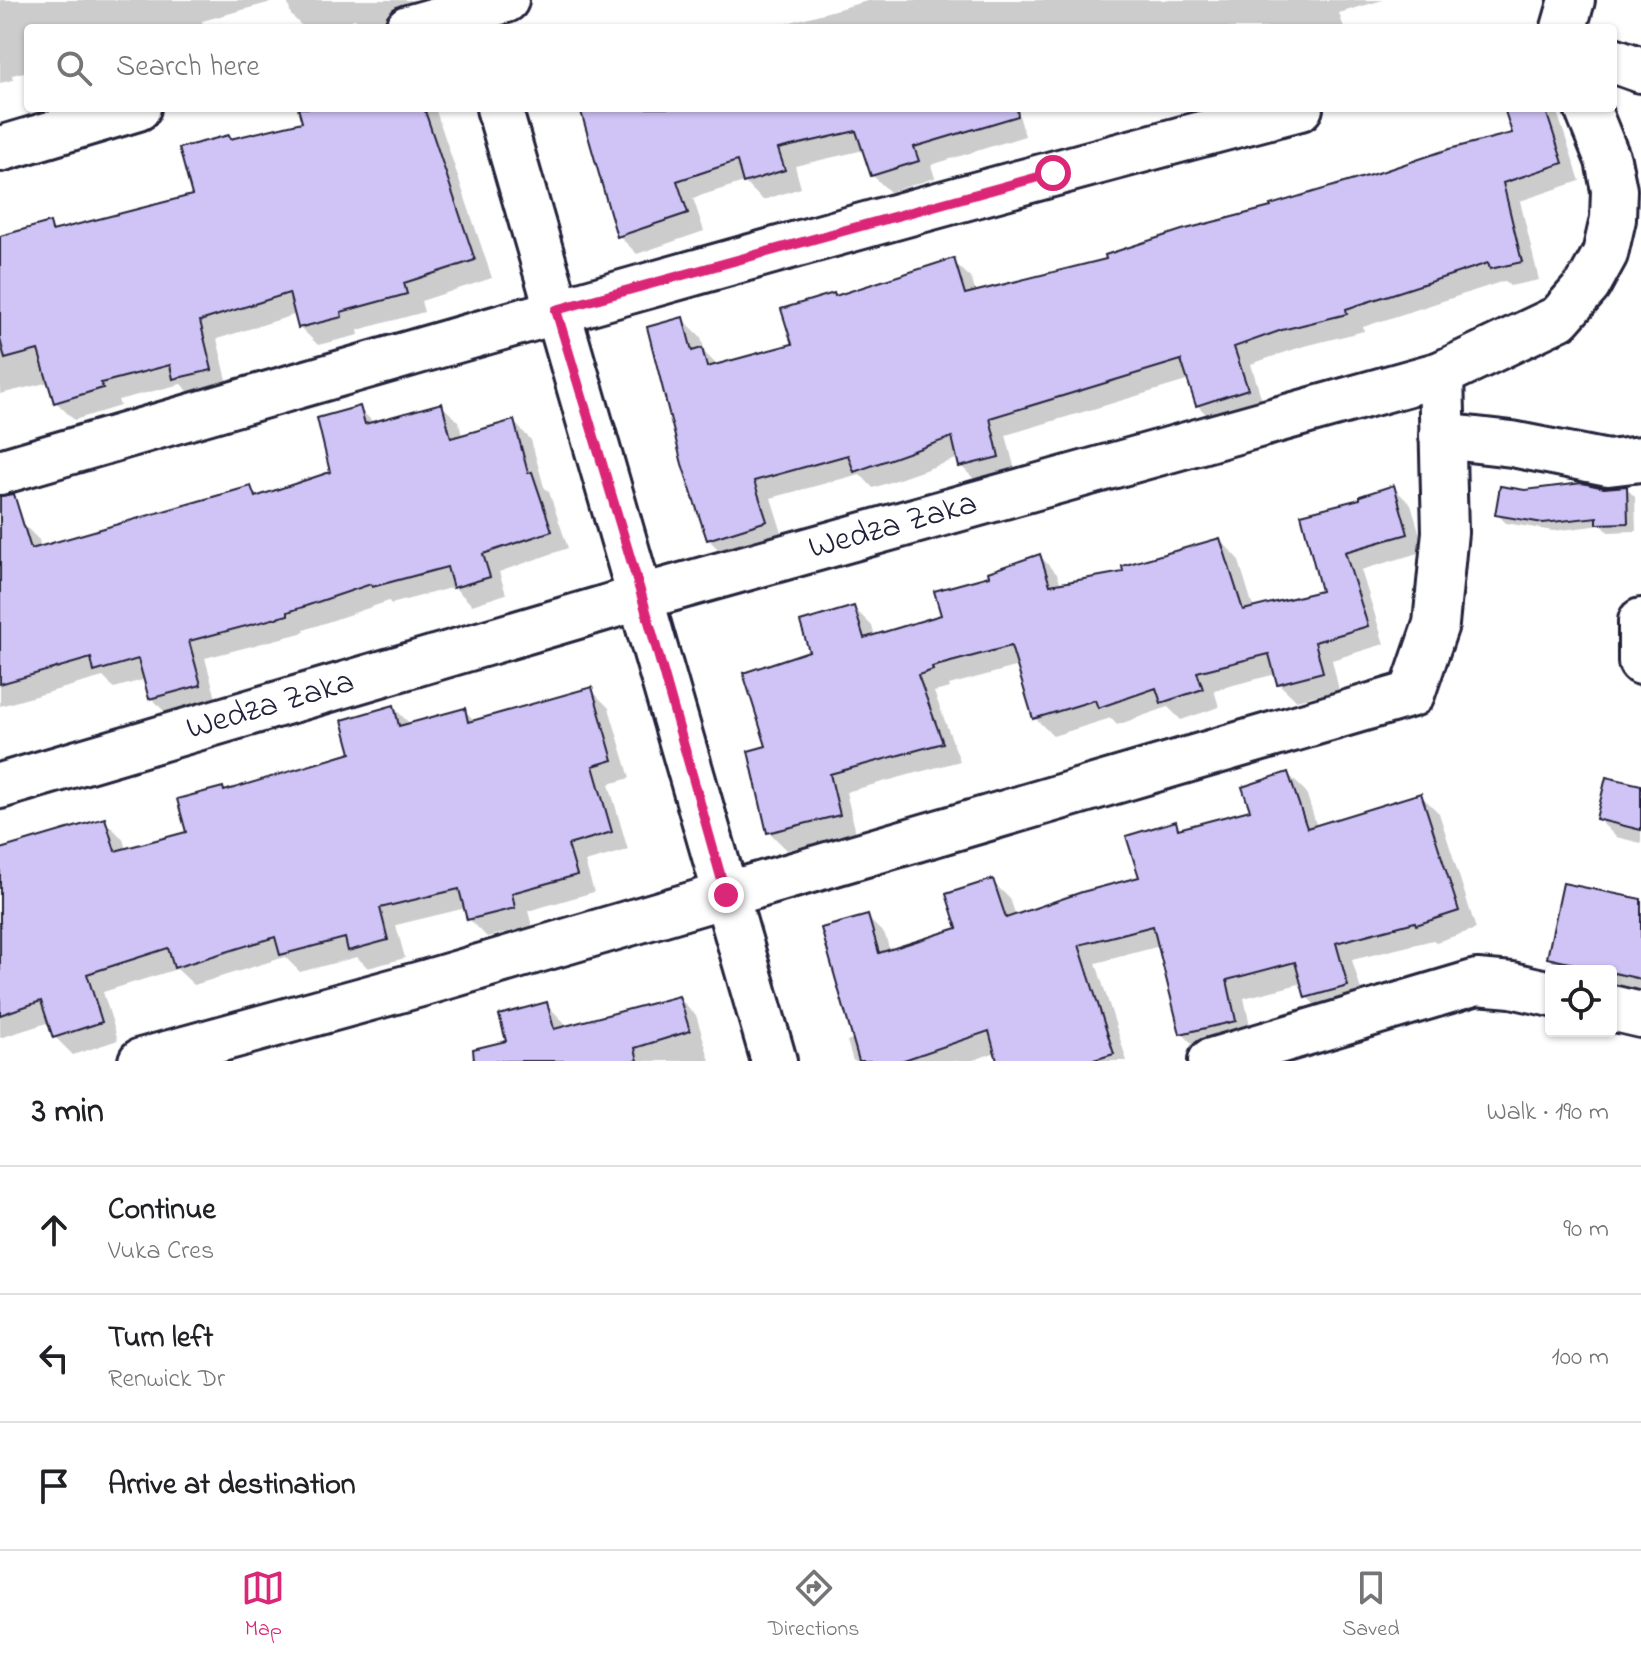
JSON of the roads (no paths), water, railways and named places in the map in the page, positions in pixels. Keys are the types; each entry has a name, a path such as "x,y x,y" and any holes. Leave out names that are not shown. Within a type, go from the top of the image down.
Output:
{"street":[{"path":"1565,24 1572,0"},
{"path":"423,24 480,9"},
{"path":"1617,61 1641,70"},
{"path":"0,149 125,112"},
{"path":"500,112 774,1061"},
{"path":"0,472 556,310 1285,112"},
{"name":"Wedza Zaka","path":"0,786 642,597 1441,374 1559,318 1594,275 1605,254 1613,219 1614,190 1608,160 1589,112"},
{"path":"141,1061 428,982 1412,694 1436,624 1445,532 1441,374"},
{"path":"1442,436 1512,444 1608,463 1641,459"},
{"path":"1641,621 1641,662"},
{"path":"1211,1061 1477,982 1512,985 1545,993"},
{"path":"1617,1009 1641,1015"}]}
